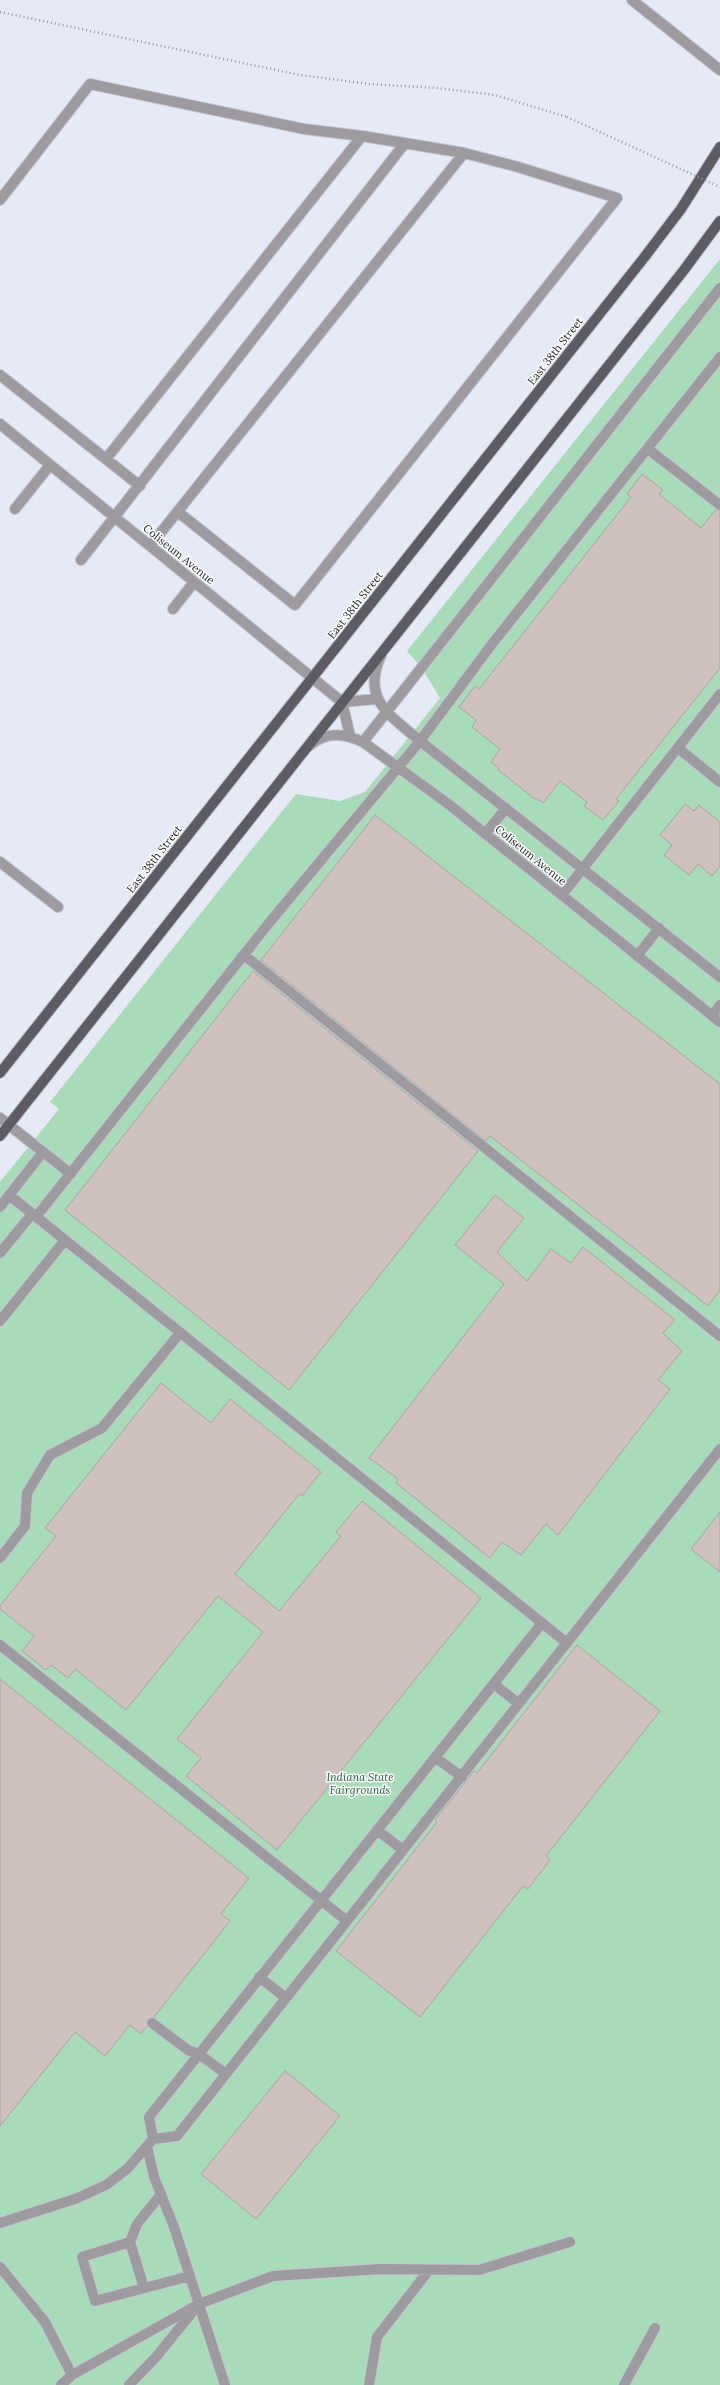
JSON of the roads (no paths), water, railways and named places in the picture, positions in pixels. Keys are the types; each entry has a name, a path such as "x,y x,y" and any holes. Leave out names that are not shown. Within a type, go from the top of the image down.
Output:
{"main road":[{"name":"East 38th Street","path":"0,1073 664,232 720,146"},
{"path":"0,1136 684,270 720,221"}],"street":[{"path":"632,0 720,70"},
{"path":"0,200 90,84 259,121 464,153 518,167 617,198 295,605 178,512"},
{"path":"106,460 362,136"},
{"path":"81,560 405,143"},
{"path":"150,546 464,153"},
{"path":"363,742 720,288"},
{"path":"0,1253 71,1174 244,955 420,741 492,644 720,357"},
{"path":"0,375 140,486"},
{"name":"Coliseum Avenue","path":"0,424 342,702"},
{"path":"648,449 720,505"},
{"path":"15,509 50,465"},
{"path":"173,609 194,582"},
{"path":"305,750 326,736 350,736 342,702 377,699 375,680 383,651"},
{"path":"562,895 720,694"},
{"name":"Coliseum Avenue","path":"377,699 386,712 420,741 720,977"},
{"name":"Coliseum Avenue","path":"350,736 363,742 485,834 720,1022"},
{"path":"678,748 720,782"},
{"path":"485,834 506,808"},
{"path":"0,862 58,907"},
{"path":"637,956 659,928"},
{"path":"244,955 720,1336"},
{"path":"712,1015 720,1005"},
{"path":"0,1118 71,1174"},
{"path":"0,1207 43,1152"},
{"path":"9,1195 567,1643"},
{"path":"0,1321 65,1240"},
{"path":"0,1558 25,1526 27,1493 50,1455 102,1428 180,1333"},
{"path":"0,2223 92,2193 118,2177 150,2142 176,2136 462,1777 720,1449"},
{"path":"225,2385 190,2276 154,2177 149,2117 542,1623"},
{"path":"0,1645 347,1921"},
{"path":"494,1684 519,1704"},
{"path":"435,1757 462,1777"},
{"path":"377,1830 403,1850"},
{"path":"259,1977 286,1998"},
{"path":"152,2023 188,2050 199,2054 226,2074"},
{"path":"144,2288 130,2242 137,2224 161,2194"},
{"path":"130,2242 82,2257 95,2301 190,2276"},
{"path":"61,2385 72,2375 199,2304 274,2276 381,2269 479,2270 570,2242"},
{"path":"0,2267 45,2322 72,2375"},
{"path":"369,2385 377,2337 429,2270"},
{"path":"129,2385 156,2357 199,2304"},
{"path":"624,2385 655,2328"}],"park label":[{"name":"Indiana State Fairgrounds","path":"360,1783"}]}
